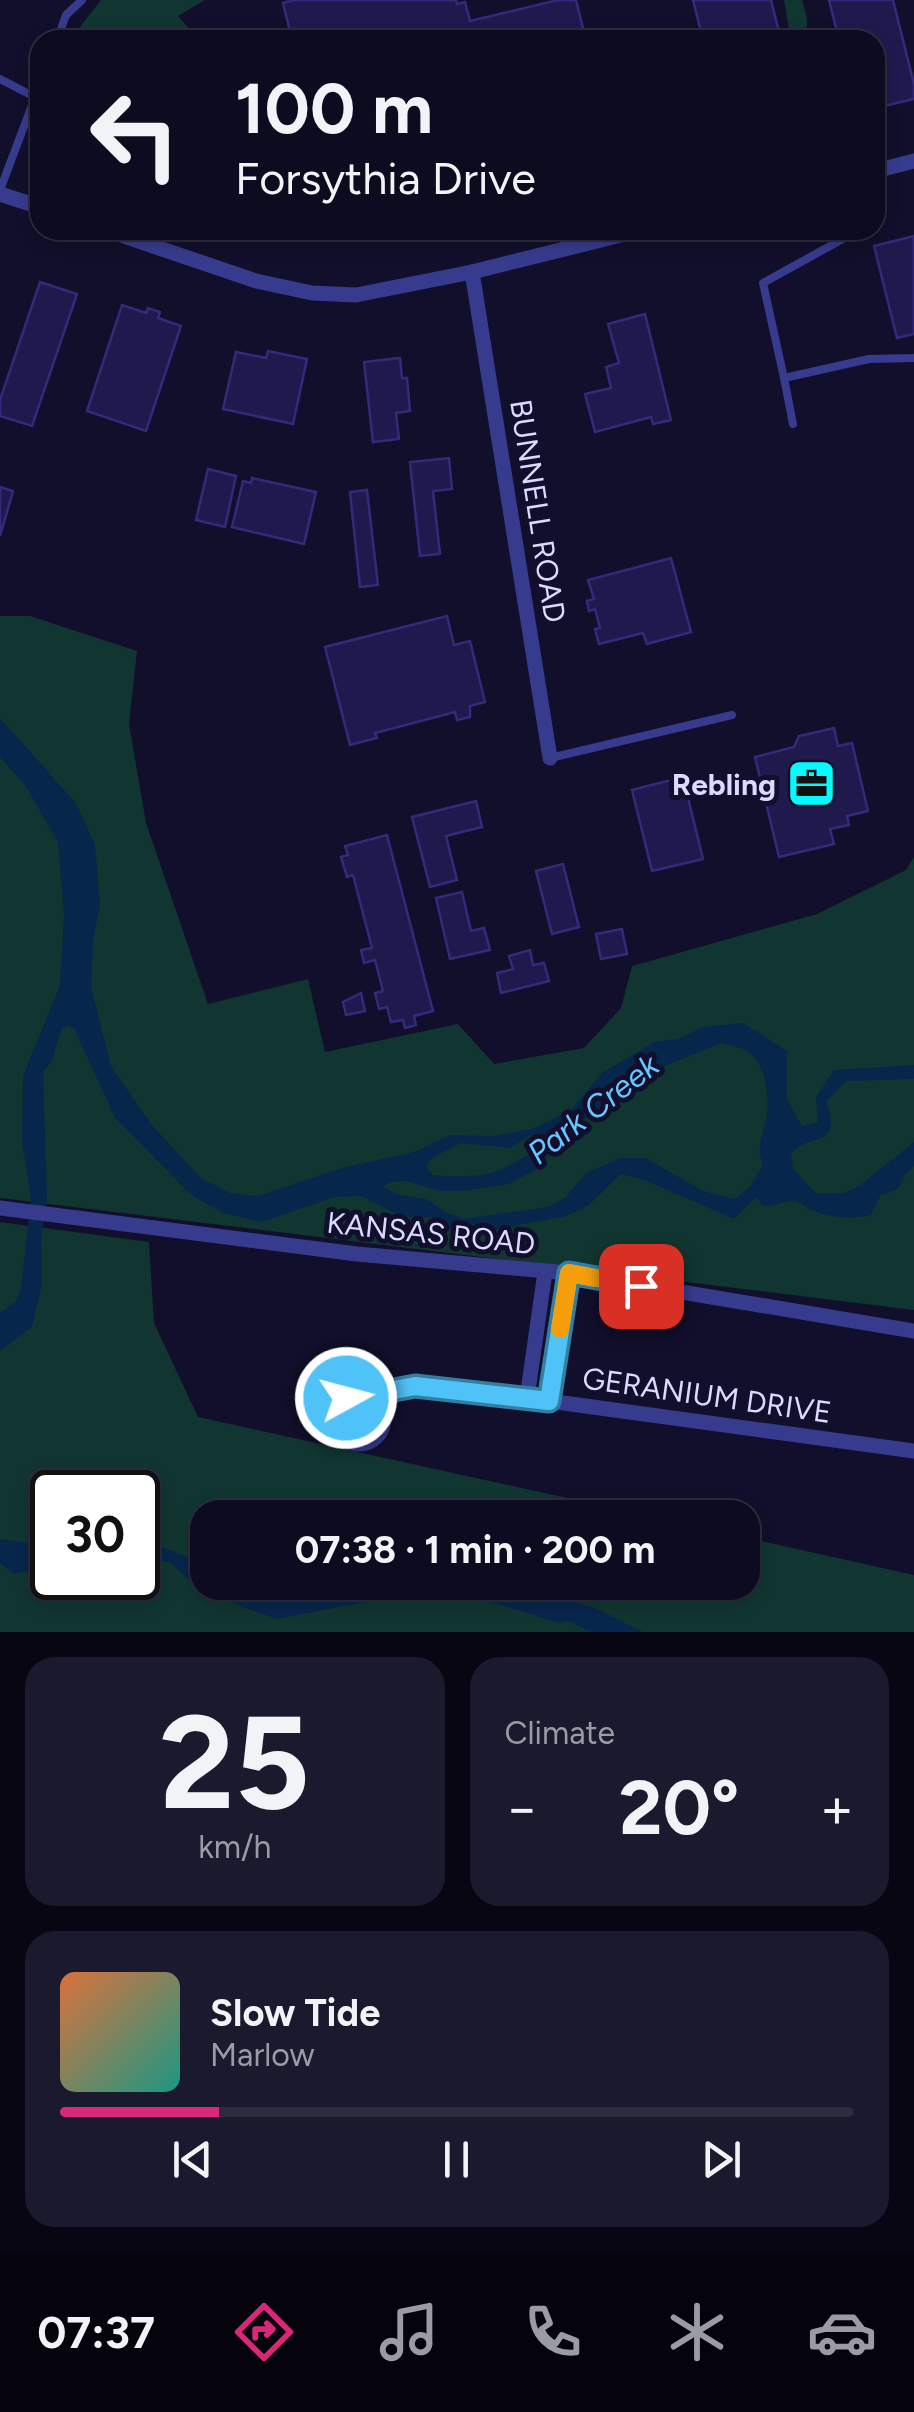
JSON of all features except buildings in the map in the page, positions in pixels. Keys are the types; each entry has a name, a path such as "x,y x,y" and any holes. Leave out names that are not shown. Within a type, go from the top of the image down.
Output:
{"street":[{"path":"885,168 914,161"},
{"path":"0,192 30,204"},
{"path":"135,240 256,282 312,293 376,293 601,240"},
{"name":"BUNNELL ROAD","path":"472,272 550,758"},
{"name":"KANSAS ROAD","path":"0,1208 357,1254 569,1273 914,1330"},
{"path":"527,1398 545,1272"},
{"path":"549,1401 569,1273"},
{"name":"GERANIUM DRIVE","path":"377,1400 394,1390 415,1386 914,1451"}],"lane":[{"path":"61,30 66,15 82,0"},
{"path":"0,79 30,94"},
{"path":"0,192 30,111"},
{"path":"793,424 763,283 841,240"},
{"path":"784,378 870,359 914,358"},
{"path":"550,758 732,715"}],"green space":[{"path":"101,0 205,0 178,16 190,30 78,30"},
{"path":"784,0 802,0 807,27 789,30"},
{"path":"0,616 30,616 137,651 129,724 146,823 208,1004 308,979 325,1052 458,1024 494,1064 584,1048 621,1008 632,966 817,914 906,870 914,857 914,1310 0,1198"},
{"path":"0,1222 149,1242 154,1323 198,1417 576,1500 190,1500 190,1600 760,1600 760,1541 914,1575 914,1632 0,1632"}],"water":[{"name":"Park Creek","path":"0,718 76,803 95,845 100,904 91,988 111,1066 151,1124 201,1178 230,1193 258,1196 342,1168 414,1152 450,1135 494,1136 535,1128 572,1109 602,1073 654,1042 678,1039 703,1027 743,1023 787,1051 787,1099 802,1126 818,1122 816,1097 834,1070 914,1065 914,1079 846,1081 827,1101 831,1127 828,1133 791,1153 793,1168 815,1193 844,1193 859,1186 914,1142 914,1166 898,1189 881,1195 871,1215 861,1217 821,1213 795,1200 764,1207 756,1197 734,1219 621,1174 588,1206 567,1216 466,1235 434,1218 400,1216 361,1196 335,1197 261,1222 223,1213 191,1195 115,1118 74,1028 67,1026 61,1030 52,1061 43,1072 47,1200 41,1240 42,1285 32,1327 0,1351 0,1313 16,1301 21,1288 31,1199 22,1141 23,1076 60,985 64,916 58,842 25,785 0,757","holes":["721,1043 751,1054 763,1075 767,1094 760,1147 763,1165 749,1188 734,1199 703,1191 646,1158 620,1158 586,1173 566,1197 548,1207 463,1219 426,1199 400,1195 383,1187 406,1181 440,1191 463,1191 509,1184 537,1169 587,1118 667,1065","530,1135 544,1142 516,1162 492,1172 433,1175 426,1166 432,1158 461,1143 511,1148"]},
{"path":"0,1539 30,1543 30,1571 13,1574 0,1563"},
{"path":"160,1546 190,1558 190,1581 172,1564 160,1560"},
{"path":"229,1600 375,1600 277,1619"},
{"path":"485,1600 568,1600 595,1608 643,1632 591,1632 567,1621 559,1623"}],"slow traffic":[{"path":"560,1329 569,1273 595,1278"}],"place":[{"name":"Rebling","path":"811,784"}],"route":[{"path":"346,1398 361,1394 377,1400 394,1390 415,1386 549,1401 569,1273 641,1286"}]}
